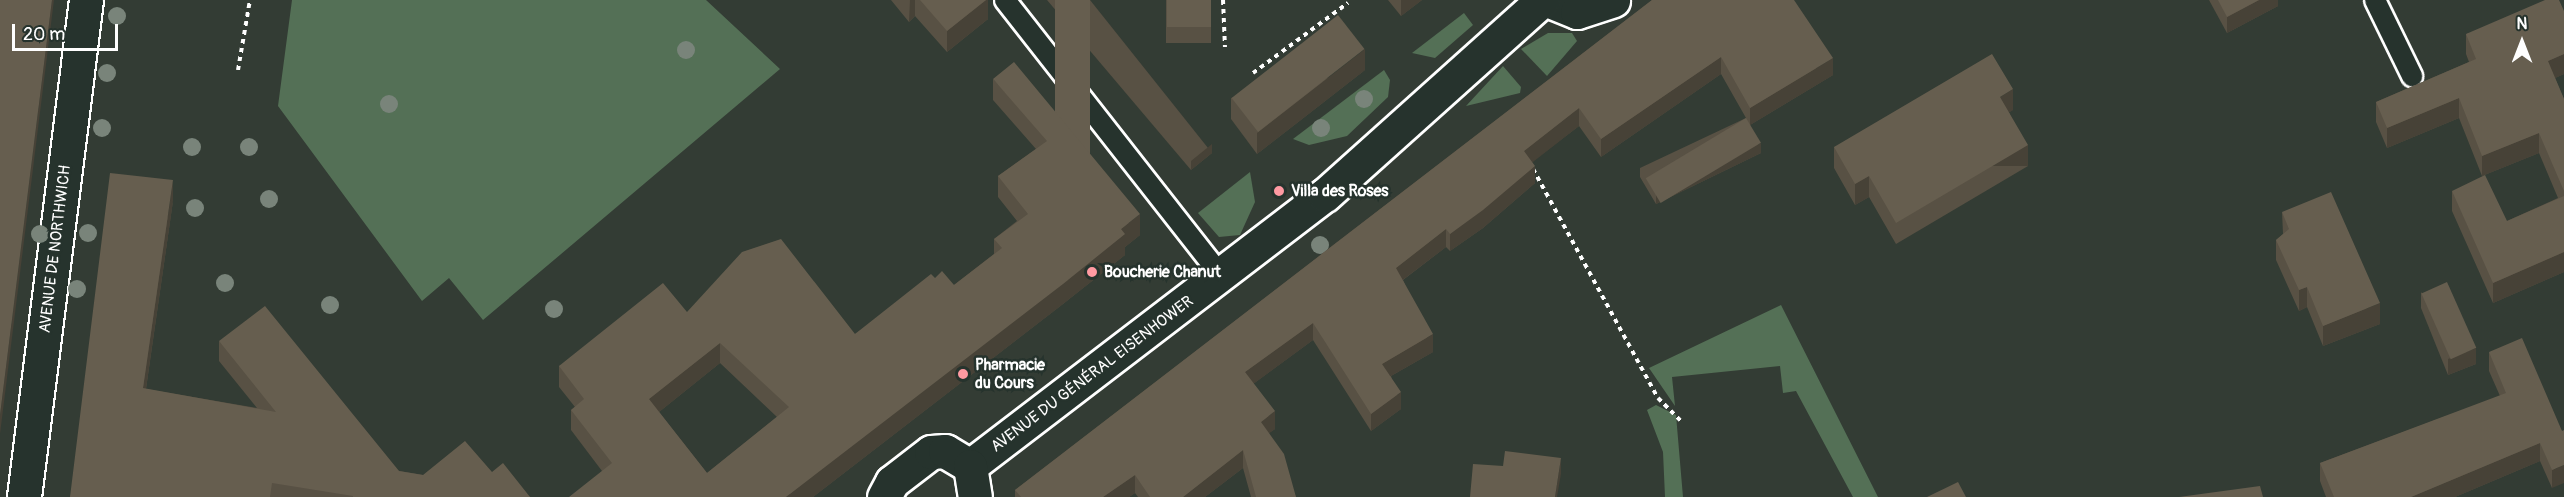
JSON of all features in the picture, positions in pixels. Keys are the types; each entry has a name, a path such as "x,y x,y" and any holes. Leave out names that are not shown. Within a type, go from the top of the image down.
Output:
{"main road":[{"name":"AVENUE DE NORTHWICH","path":"24,497 86,0"},
{"name":"AVENUE DU GÉNÉRAL EISENHOWER","path":"884,497 892,482 931,452 959,455 972,482 1221,275 1325,195 1542,0"},
{"path":"1547,0 1577,12 1613,0"}],"lane":[{"path":"1005,0 1221,275"},
{"path":"2375,0 2412,76"}],"path":[{"path":"238,70 250,0"},
{"path":"1223,0 1225,46"},
{"path":"1252,73 1348,3"},
{"path":"1528,161 1554,198 1658,399 1682,422"}],"green space":[{"path":"292,0 706,0 780,69 483,320 449,278 422,301 278,106"},
{"path":"1464,13 1473,25 1435,58 1412,53"},
{"path":"1548,33 1572,33 1577,41 1547,76 1521,49"},
{"path":"1503,66 1521,87 1520,93 1466,106"},
{"path":"1384,70 1390,80 1388,97 1347,136 1309,145 1293,139"},
{"path":"1250,172 1255,202 1240,235 1219,237 1198,213"},
{"path":"1781,305 1878,497 1853,497 1796,391 1783,393 1780,366 1672,377 1675,406 1649,368"},
{"path":"1656,405 1676,415 1683,497 1665,497 1663,452 1647,410"}],"building":[{"path":"0,0 52,0 0,415"},
{"path":"920,0 986,0 947,31"},
{"path":"1055,0 1090,0 1090,211 1055,211"},
{"path":"1167,0 1211,0 1211,27 1167,27"},
{"path":"1652,0 1794,0 1833,58 1750,108 1721,57 1601,139 1579,108 1524,151 1535,166 1483,210 1450,234 1446,229 1396,268 1433,334 1382,364 1401,392 1371,414 1313,323 1245,372 1275,411 1261,422 1284,454 1296,497 1256,497 1243,450 1183,497 1150,497 1135,475 1103,497 1021,497 1015,490"},
{"path":"2218,0 2259,0 2227,17"},
{"path":"2545,0 2559,0 2564,11 2564,54 2548,61 2564,99 2564,191 2539,133 2482,156 2459,98 2387,128 2376,102 2476,59 2466,34"},
{"path":"1338,15 1364,49 1258,132 1232,98"},
{"path":"1992,54 2013,89 2000,97 2028,145 1896,223 1869,176 1855,184 1834,147"},
{"path":"1014,62 1140,214 1121,229 1125,234 786,497 569,497 612,463 571,410 584,399 559,366 663,283 687,312 742,252 781,239 855,334 931,274 935,278 942,271 954,285 1002,248 994,239 1028,214 998,176 1047,141 993,79","holes":["720,343 789,407 707,473 649,399"]},
{"path":"1746,118 1761,143 1661,203 1646,178"},
{"path":"110,173 173,180 143,388 276,412 219,341 265,306 399,471 423,475 465,441 492,472 503,463 530,497 353,497 272,483 270,497 70,497"},
{"path":"2485,175 2507,221 2564,196 2564,252 2493,283 2452,191"},
{"path":"2331,192 2380,303 2323,326 2307,287 2299,290 2276,240 2289,229 2282,212"},
{"path":"2447,282 2476,348 2451,359 2421,293"},
{"path":"2522,338 2562,431 2564,430 2564,465 2552,470 2540,443 2411,497 2334,497 2320,463 2506,393 2489,352"},
{"path":"1505,451 1561,458 1555,497 1470,497 1473,464 1503,466"},
{"path":"1958,482 1966,497 1927,497"},
{"path":"2260,486 2263,497 2179,497"}],"place":[{"name":"Villa des Roses","path":"1279,191"},
{"name":"Boucherie Chanut","path":"1092,272"},
{"name":"Pharmacie du Cours","path":"963,374"}]}
